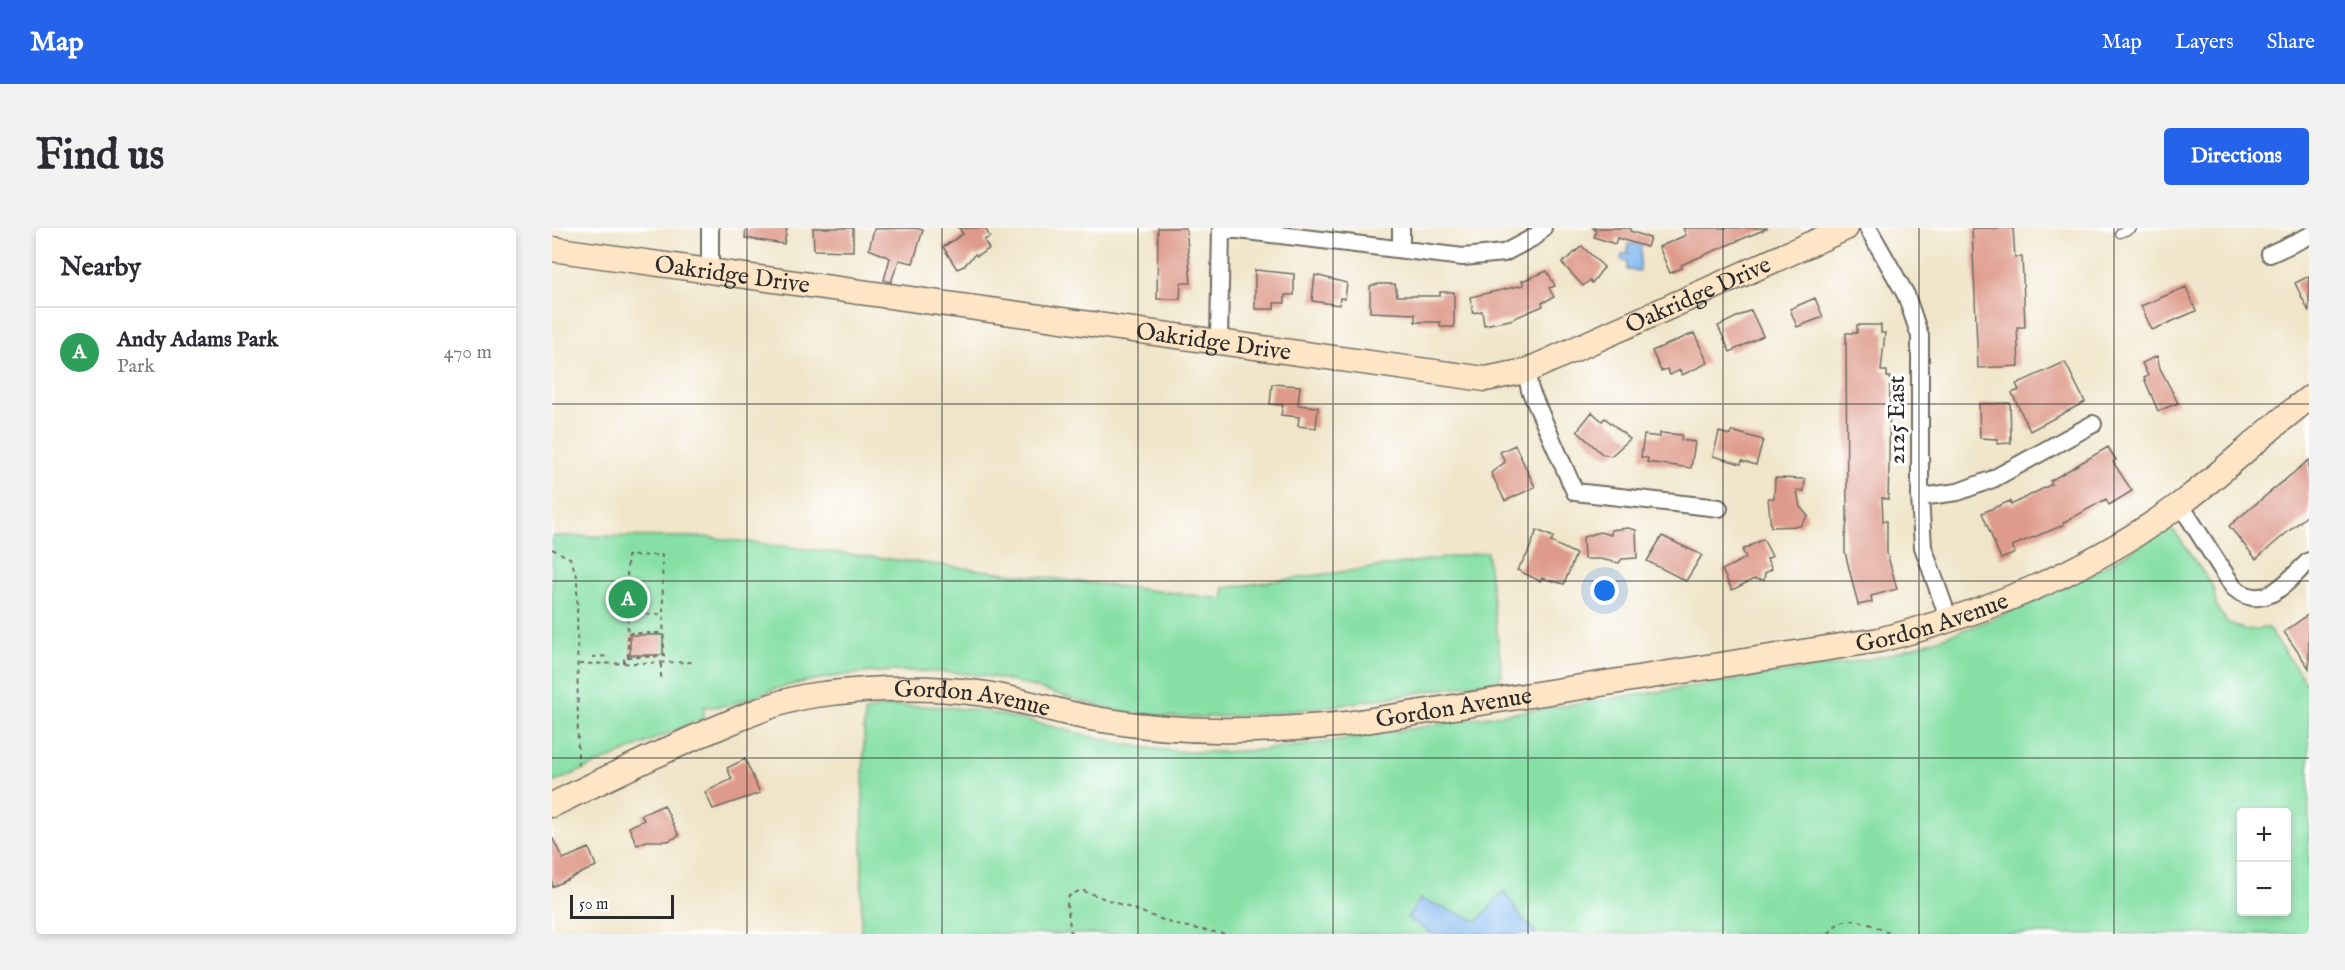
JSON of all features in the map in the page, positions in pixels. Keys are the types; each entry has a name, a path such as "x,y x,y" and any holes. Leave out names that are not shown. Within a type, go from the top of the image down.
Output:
{"main road":[{"name":"Oakridge Drive","path":"552,249 1219,340 1485,379 1526,371 1846,228"},
{"name":"Gordon Avenue","path":"552,805 692,739 771,705 814,695 918,689 978,693 1100,720 1161,728 1224,732 1285,729 1346,724 1844,646 1915,631 2010,599 2068,572 2180,504 2309,398"}],"street":[{"path":"710,228 710,272"},
{"path":"1219,340 1221,228 1463,257 1504,253 1536,236 1543,228"},
{"path":"1401,228 1401,249"},
{"name":"2125 East","path":"1868,228 1906,295 1920,336 1920,497 1923,547 1949,620"},
{"path":"2270,255 2309,236"},
{"path":"1526,371 1530,390 1575,492 1719,508"},
{"path":"1920,497 1958,492 1993,479 2093,424"},
{"path":"2180,504 2234,588 2246,598 2259,599 2272,594 2309,561"}],"lane":[{"path":"2120,232 2132,228"}],"path":[{"path":"552,549 570,558 577,576 578,766"},
{"path":"624,663 624,657 628,657 645,656 664,656 662,555 627,556 628,657"},
{"path":"628,615 663,614"},
{"path":"628,633 664,633"},
{"path":"592,663 592,656 608,656 609,663"},
{"path":"645,656 646,663"},
{"path":"661,656 661,682"},
{"path":"579,663 695,662"},
{"path":"1071,934 1067,904 1069,896 1081,890 1177,925 1225,934"},
{"path":"1830,934 1834,926 1851,920 1860,920 1891,934"}],"green space":[{"path":"2166,529 2175,532 2213,587 2217,608 2227,622 2244,630 2268,628 2309,687 2309,934 861,934 865,713 876,709 887,706 911,706 968,709 1021,719 1129,745 1173,751 1253,750 1325,743 1469,719 1849,663 1891,654 1964,630 2034,602 2101,568"},
{"path":"552,536 705,537 1224,599 1224,588 1487,552 1502,675 1497,681 1279,713 1191,717 1147,715 1114,710 1015,682 971,674 894,671 852,674 782,687 723,706 704,706 704,718 552,783"}],"water":[{"path":"1628,244 1641,244 1640,271 1627,270 1627,261 1621,260 1622,254 1628,254"},
{"path":"1504,891 1521,917 1537,934 1433,934 1407,918 1420,899 1478,921"}],"building":[{"path":"746,228 787,228 784,244 745,238"},
{"path":"813,228 853,228 853,251 814,250"},
{"path":"915,228 923,230 913,263 899,260 891,282 884,280 890,258 869,249 874,229"},
{"path":"959,228 985,228 990,237 984,240 989,249 977,256 975,254 964,266 957,269 943,247 963,234"},
{"path":"1158,228 1186,228 1191,283 1181,283 1180,299 1157,299"},
{"path":"1593,228 1631,228 1630,231 1650,238 1647,247 1617,238 1615,244 1594,237 1596,231"},
{"path":"1683,228 1768,228 1681,265 1682,268 1670,273 1659,247 1686,235"},
{"path":"1972,228 2013,228 2015,257 2022,257 2024,300 2025,327 2017,327 2019,366 1978,368"},
{"path":"1582,246 1604,267 1592,283 1590,280 1583,286 1562,263"},
{"path":"1255,270 1294,274 1294,295 1285,295 1285,303 1274,303 1274,309 1255,309"},
{"path":"1547,271 1555,286 1549,288 1554,297 1542,303 1543,306 1510,320 1484,325 1482,311 1473,313 1470,297 1524,285 1522,281"},
{"path":"1315,275 1347,283 1345,299 1340,298 1339,305 1312,301"},
{"path":"2309,276 2309,312 2295,283"},
{"path":"1395,284 1397,296 1440,296 1440,292 1454,292 1454,327 1440,327 1440,322 1415,322 1415,314 1370,312 1370,286"},
{"path":"2186,287 2196,311 2152,330 2141,306"},
{"path":"1815,298 1823,317 1797,327 1790,309"},
{"path":"1751,310 1763,336 1730,352 1718,326"},
{"path":"1857,325 1881,325 1881,333 1885,333 1881,371 1887,371 1887,377 1890,377 1888,499 1882,498 1883,521 1887,521 1887,553 1897,589 1871,596 1872,602 1858,605 1845,552 1847,521 1846,333 1857,333"},
{"path":"1694,333 1708,363 1682,375 1680,370 1670,375 1667,369 1661,371 1652,351"},
{"path":"2157,356 2160,368 2178,403 2158,411 2144,378 2148,376 2142,363"},
{"path":"2065,362 2085,402 2030,431 2012,393 2019,390 2016,384"},
{"path":"1272,384 1300,386 1298,405 1318,407 1316,428 1298,426 1299,417 1281,415 1283,405 1270,404"},
{"path":"2010,403 2011,443 1997,444 1997,439 1980,438 1979,404"},
{"path":"1592,412 1602,421 1605,418 1630,439 1611,456 1602,454 1577,431"},
{"path":"1732,431 1763,440 1756,465 1742,461 1741,464 1713,456 1719,432 1730,435"},
{"path":"1660,433 1682,435 1681,440 1695,442 1691,468 1647,462 1648,458 1641,457 1644,435 1660,437"},
{"path":"1515,445 1535,487 1505,501 1491,473 1505,462 1500,452"},
{"path":"2108,447 2116,460 2113,462 2132,491 2109,505 2106,499 2063,523 2064,525 2012,546 2015,553 2001,559 1982,513 2010,501 2011,505 2052,484 2050,481"},
{"path":"2309,460 2309,514 2256,559 2229,526"},
{"path":"1775,478 1805,479 1804,491 1797,490 1800,507 1808,516 1800,526 1771,527 1768,498 1774,498"},
{"path":"1628,528 1636,530 1637,558 1622,559 1619,563 1600,559 1584,559 1583,537 1600,532 1611,535 1611,530"},
{"path":"1537,530 1553,537 1551,542 1576,554 1564,584 1542,578 1540,581 1517,570 1527,555"},
{"path":"1662,536 1702,555 1686,581 1647,561"},
{"path":"1763,539 1772,556 1767,559 1772,569 1765,573 1764,580 1754,579 1732,590 1722,570 1746,558 1742,550"},
{"path":"2309,614 2309,668 2284,632"},
{"path":"630,635 663,635 663,655 630,655"},
{"path":"745,759 760,793 713,809 705,792 732,779 727,768"},
{"path":"664,805 679,836 668,841 647,841 637,845 629,827 644,820 641,815"},
{"path":"552,837 563,859 589,848 596,866 552,887"}],"place":[{"name":"Andy Adams Park","path":"628,599"}]}
